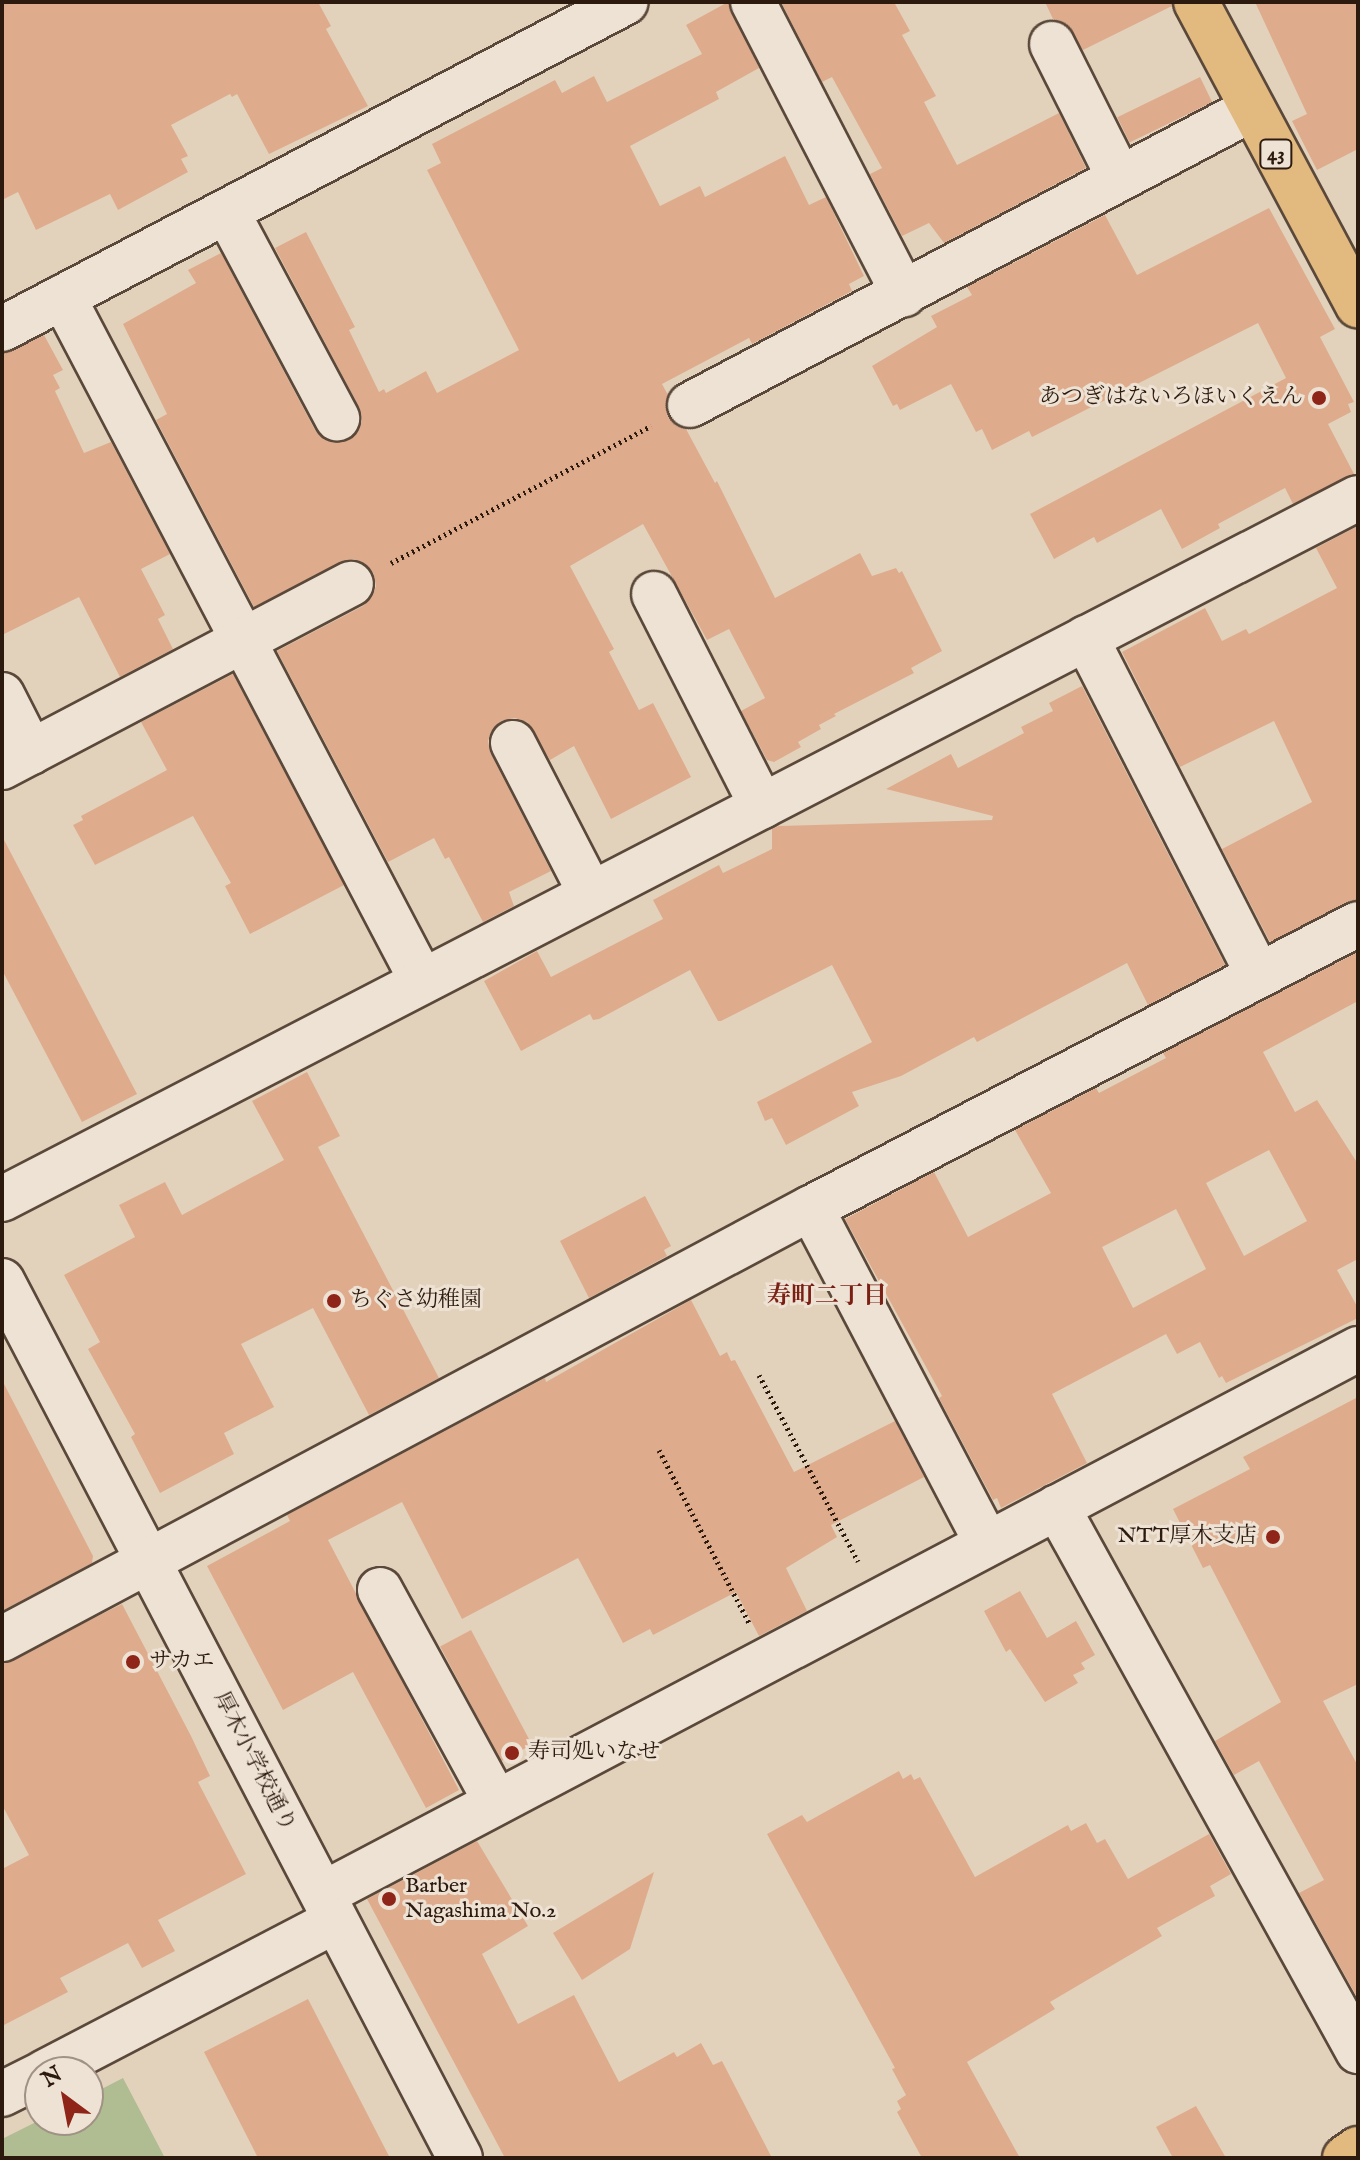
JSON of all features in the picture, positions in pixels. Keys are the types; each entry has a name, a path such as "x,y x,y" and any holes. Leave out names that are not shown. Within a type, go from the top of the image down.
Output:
{"main road":[{"name":"43","path":"1196,2 1358,305"},
{"path":"1345,2158 1358,2149"}],"street":[{"path":"2,329 626,2"},
{"path":"753,2 904,294"},
{"path":"1052,44 1119,177"},
{"path":"690,405 1252,109"},
{"path":"227,212 337,418"},
{"path":"63,297 422,981"},
{"path":"2,1199 1358,498"},
{"path":"2,695 17,759 351,584"},
{"path":"654,594 762,806"},
{"path":"1086,638 1258,974"},
{"path":"513,743 591,894"},
{"path":"2,1639 811,1208 1358,924"},
{"path":"811,1208 987,1543"},
{"name":"厚木小学校通り","path":"2,1281 460,2158"},
{"path":"72,2056 329,1908 496,1802 1358,1349"},
{"path":"1057,1507 1358,2051"},
{"path":"380,1590 496,1802"},
{"path":"2,2094 24,2082"}],"path":[{"path":"351,584 690,405"},
{"path":"759,1375 879,1600"},
{"path":"659,1450 768,1659"}],"green space":[{"path":"123,2078 165,2158 2,2158 2,2139 24,2128 24,2136 104,2136 104,2088"}],"building":[{"path":"2,2 318,2 331,26 326,29 368,106 269,154 237,94 232,97 230,94 171,125 188,156 181,159 188,172 118,210 110,194 36,230 18,192 2,200"},
{"path":"728,2 759,68 716,92 719,99 630,146 660,206 700,186 705,197 785,156 809,205 826,197 864,276 849,284 852,291 752,344 749,338 662,384 668,395 668,416 676,426 686,429 715,483 717,481 775,598 860,553 872,576 896,568 899,573 902,571 942,651 911,668 914,673 834,714 836,716 819,725 821,729 798,742 801,747 774,762 767,760 741,711 765,698 729,629 707,640 643,524 570,566 614,649 609,652 639,710 653,703 691,777 611,819 574,746 550,760 527,722 515,718 501,721 492,730 488,741 491,754 551,871 509,892 514,906 483,922 449,857 445,859 434,838 388,862 277,651 363,606 372,597 376,586 373,572 364,563 353,559 340,562 254,607 156,420 167,414 123,324 196,283 188,270 221,253 315,430 323,439 335,443 348,440 358,432 362,420 359,407 275,248 306,232 355,327 349,330 379,392 384,389 386,393 426,371 437,393 519,350 427,170 441,163 432,144 555,80 562,93 594,76 607,102 702,54 686,25"},
{"path":"781,2 894,2 910,31 902,35 936,96 924,102 957,165 1059,113 1086,168 944,243 929,223 902,236 870,174 882,168 832,77 822,82"},
{"path":"1045,2 1171,2 1172,6 1083,50 1066,24 1053,19"},
{"path":"1255,2 1358,2 1358,149 1317,170 1292,121 1307,114"},
{"path":"1200,77 1212,102 1130,142 1117,117"},
{"path":"1269,208 1335,329 1320,337 1354,402 1348,404 1351,412 1328,424 1354,474 1293,504 1285,488 1218,524 1220,528 1182,549 1161,509 1097,543 1094,537 1054,559 1030,514 1286,378 1258,323 1032,437 1029,431 992,450 982,429 976,432 951,384 900,410 897,404 893,406 872,366 937,327 931,316 972,295 967,287 1105,215 1137,275"},
{"path":"44,335 63,370 53,375 60,388 55,391 84,453 111,442 170,554 141,569 165,615 158,619 173,649 120,677 79,597 2,635 2,354"},
{"path":"1358,526 1358,899 1270,942 1222,849 1312,802 1274,721 1180,767 1122,652 1205,608 1222,641 1246,629 1249,634 1337,588 1316,548"},
{"path":"233,674 344,885 250,934 225,886 231,883 193,816 95,865 73,825 83,820 81,816 167,770 141,722"},
{"path":"1082,686 1225,965 1148,1005 1127,963 977,1042 974,1037 901,1076 852,1092 859,1106 786,1145 772,1118 765,1121 757,1102 872,1042 832,965 721,1021 718,1021 690,970 599,1019 593,1020 590,1014 521,1051 484,981 537,951 551,977 663,919 653,900 719,865 723,873 772,849 772,829 779,826 992,820 993,816 886,789 951,754 958,768 1024,733 1021,727 1053,711 1049,703"},
{"path":"2,836 137,1094 82,1122 2,970"},
{"path":"1358,952 1358,1001 1263,1052 1295,1112 1317,1100 1358,1164 1358,1259 1337,1270 1358,1308 1358,1318 1226,1383 1222,1376 1219,1378 1200,1342 1177,1354 1166,1334 1052,1394 1087,1463 1001,1508 997,1498 993,1500 939,1398 942,1396 845,1219 934,1172 968,1237 1051,1193 1015,1130 1096,1088 1099,1093 1166,1058 1163,1053","holes":["1269,1150 1307,1221 1244,1256 1206,1183","1176,1209 1206,1269 1133,1308 1102,1247"]},
{"path":"307,1072 340,1136 318,1147 439,1378 369,1415 313,1308 241,1344 274,1407 224,1433 234,1454 160,1493 131,1437 135,1434 88,1349 100,1342 64,1275 135,1237 119,1205 165,1182 182,1215 284,1160 252,1101"},
{"path":"645,1196 671,1246 664,1250 667,1256 589,1298 560,1241"},
{"path":"691,1300 720,1356 727,1352 731,1361 735,1360 794,1472 895,1421 924,1477 831,1525 837,1537 786,1568 807,1611 759,1636 736,1592 653,1635 650,1629 623,1643 578,1558 462,1619 402,1502 328,1540 459,1790 426,1808 353,1672 283,1710 207,1566 290,1521 287,1515 545,1378 546,1382"},
{"path":"2,1380 93,1556 92,1563 2,1611"},
{"name":"NTT厚木支店","path":"1358,1397 1358,1684 1323,1701 1358,1766 1358,1999 1299,1893 1324,1880 1259,1761 1234,1775 1215,1741 1281,1702 1210,1565 1203,1568 1173,1509 1250,1469 1243,1457"},
{"path":"1020,1591 1047,1638 1076,1621 1095,1655 1081,1663 1085,1669 1073,1675 1078,1683 1045,1702 1010,1649 1006,1652 984,1611"},
{"path":"122,1604 210,1776 198,1782 246,1874 158,1920 175,1951 142,1968 128,1943 60,1978 68,1992 2,2026 2,1869 29,1855 2,1805 2,1664"},
{"path":"471,1630 532,1745 501,1761 440,1646"},
{"path":"899,1771 903,1779 911,1774 914,1780 920,1777 975,1877 1068,1825 1071,1831 1086,1823 1097,1843 1105,1839 1128,1879 1209,1834 1231,1874 1210,1886 1215,1896 1157,1928 1162,1936 1050,2002 1055,2009 967,2062 1020,2158 922,2158 897,2112 901,2109 897,2101 906,2095 892,2069 895,2068 767,1834 802,1815 807,1822"},
{"path":"477,1841 528,1926 482,1954 518,2024 574,1995 619,2082 674,2052 677,2057 701,2043 713,2065 722,2061 772,2158 505,2158 367,1899"},
{"path":"654,1872 630,1949 582,1980 553,1933"},
{"path":"308,1999 390,2158 258,2158 204,2052"},
{"path":"1196,2106 1226,2158 1173,2158 1156,2127"}],"place":[{"name":"あつぎはないろほいくえん","path":"1319,398"},
{"name":"ちぐさ幼稚園","path":"334,1301"},
{"name":"NTT厚木支店","path":"1273,1537"},
{"name":"サカエ","path":"133,1662"},
{"name":"寿司処いなせ","path":"512,1753"},
{"name":"Barber Nagashima No.2","path":"389,1899"}],"district":[{"name":"寿町二丁目","path":"827,1297"}]}
